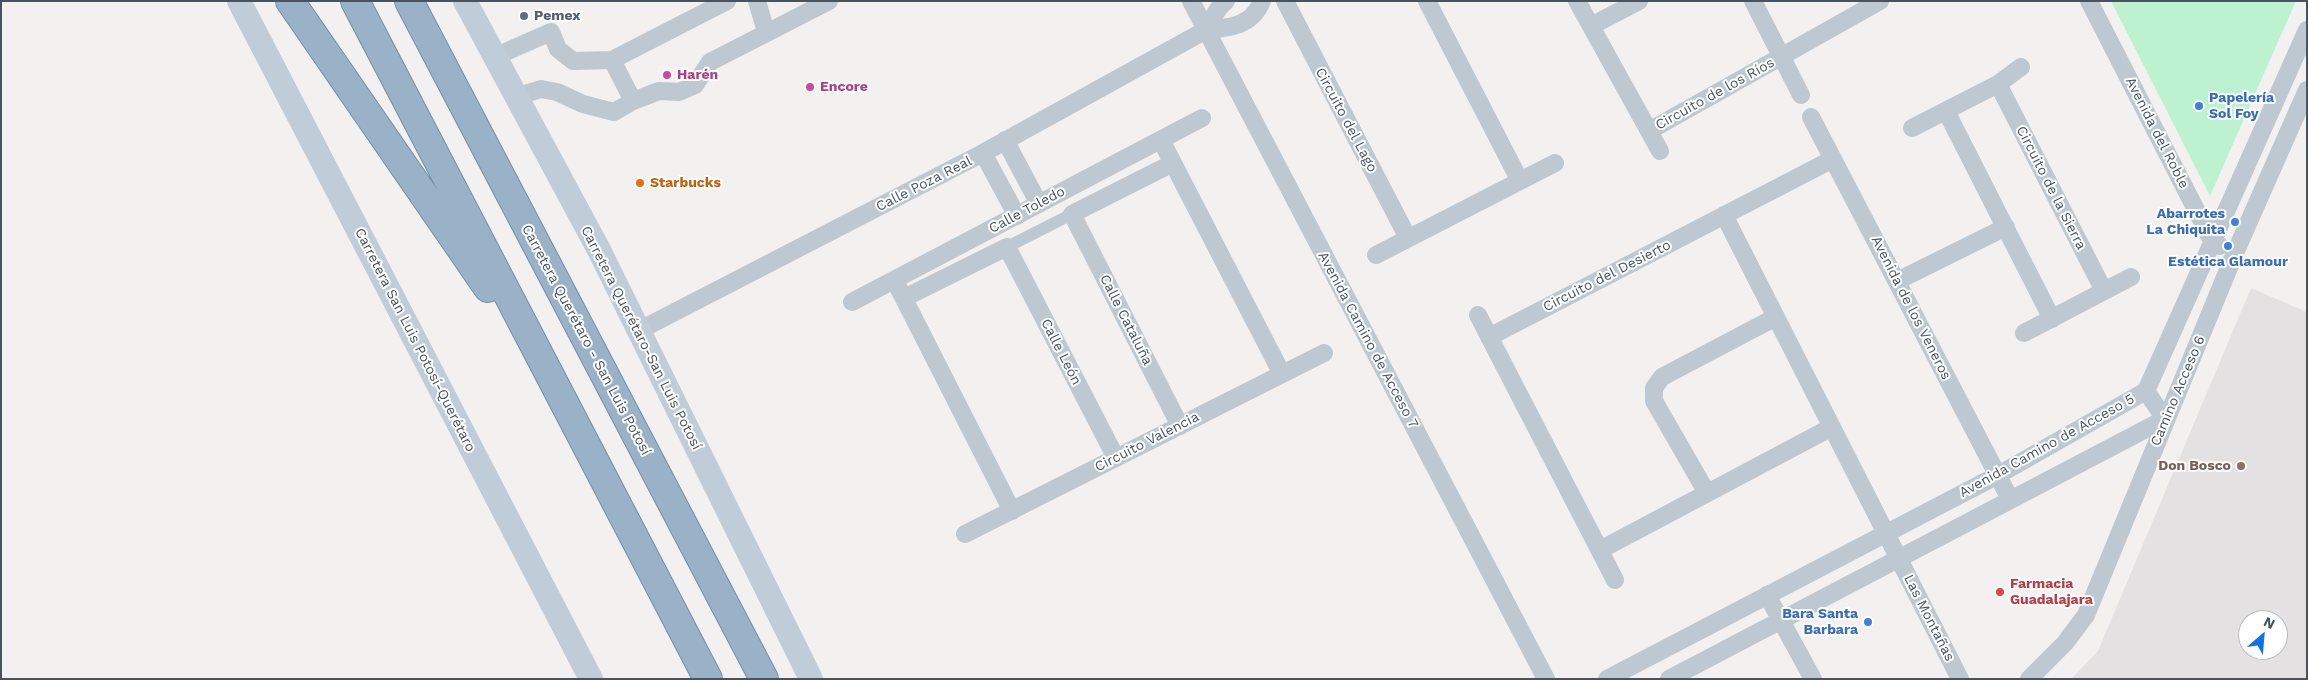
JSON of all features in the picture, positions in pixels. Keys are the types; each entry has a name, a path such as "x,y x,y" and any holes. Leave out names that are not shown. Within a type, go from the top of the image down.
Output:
{"highway":[{"path":"290,1 554,383"},
{"path":"355,1 708,679"},
{"name":"Carretera Querétaro - San Luis Potosí","path":"409,1 764,679"}],"main road":[{"name":"Carretera San Luis Potosí-Querétaro","path":"239,1 591,679"},
{"name":"Carretera Querétaro-San Luis Potosí","path":"465,1 599,250 811,679"}],"street":[{"path":"494,57 551,32 558,49 572,61 612,60 727,1"},
{"path":"757,1 766,32"},
{"path":"515,97 541,89 557,92 583,104 614,112 633,101 659,91 679,92 695,85 710,62 829,1"},
{"name":"Avenida Camino de Acceso 7","path":"1191,1 1546,679"},
{"path":"1206,30 1218,9 1226,1"},
{"path":"1206,30 1241,25 1256,12 1262,1"},
{"name":"Circuito del Lago","path":"1285,1 1408,238"},
{"path":"1427,1 1520,181"},
{"name":"Circuito de los Ríos","path":"1577,1 1660,151"},
{"path":"1591,26 1638,1"},
{"path":"1753,1 1801,94"},
{"name":"Circuito de los Ríos","path":"1649,131 1880,1"},
{"name":"Avenida del Roble","path":"2089,1 2213,243"},
{"name":"Calle Poza Real","path":"638,331 983,153 1206,30"},
{"name":"Camino Acceso 6","path":"2146,391 2307,30"},
{"path":"612,60 633,101"},
{"path":"1912,128 1998,84 2021,67"},
{"name":"Circuito de la Sierra","path":"1998,84 2104,291"},
{"name":"Camino Acceso 6","path":"2029,679 2065,643 2086,615 2235,253 2307,90"},
{"path":"1946,111 2052,319"},
{"name":"Avenida de los Veneros","path":"1811,116 2010,499"},
{"name":"Calle Toledo","path":"852,302 1202,118"},
{"path":"1005,140 1039,204"},
{"path":"1161,140 1282,374"},
{"path":"983,153 1017,216"},
{"name":"Circuito del Desierto","path":"1489,337 1833,159"},
{"path":"1376,255 1555,163"},
{"name":"Calle Toledo","path":"904,298 1173,164"},
{"name":"Calle Cataluña","path":"1072,214 1180,426"},
{"path":"1724,215 1886,533"},
{"path":"1897,282 2006,227"},
{"path":"2213,243 2235,253"},
{"name":"Calle León","path":"1007,246 1116,458"},
{"path":"2024,333 2132,277"},
{"path":"895,280 1012,510"},
{"path":"1478,315 1615,580"},
{"path":"1707,493 1654,400 1654,388 1662,377 1776,317"},
{"name":"Circuito Valencia","path":"966,534 1324,353"},
{"name":"Avenida Camino de Acceso 5","path":"1607,679 1998,475 2146,391 2165,420 2010,499 1670,679"},
{"path":"1600,550 1832,427"},
{"name":"Las Montañas","path":"1886,533 1960,679"},
{"path":"1767,595 1813,679"},
{"path":"1657,653 1670,679"}],"shaded area":[{"name":"Don Bosco","path":"2251,288 2307,312 2307,679 2071,679 2098,651"}],"green space":[{"path":"2111,1 2296,1 2210,196"}],"place":[{"name":"Pemex","path":"524,16"},
{"name":"Harén","path":"667,75"},
{"name":"Encore","path":"810,87"},
{"name":"Papelería Sol Foy","path":"2199,106"},
{"name":"Starbucks","path":"640,183"},
{"name":"Abarrotes La Chiquita","path":"2235,222"},
{"name":"Estética Glamour","path":"2228,246"},
{"name":"Don Bosco","path":"2241,466"},
{"name":"Farmacia Guadalajara","path":"2000,592"},
{"name":"Bara Santa Barbara","path":"1868,622"}]}
